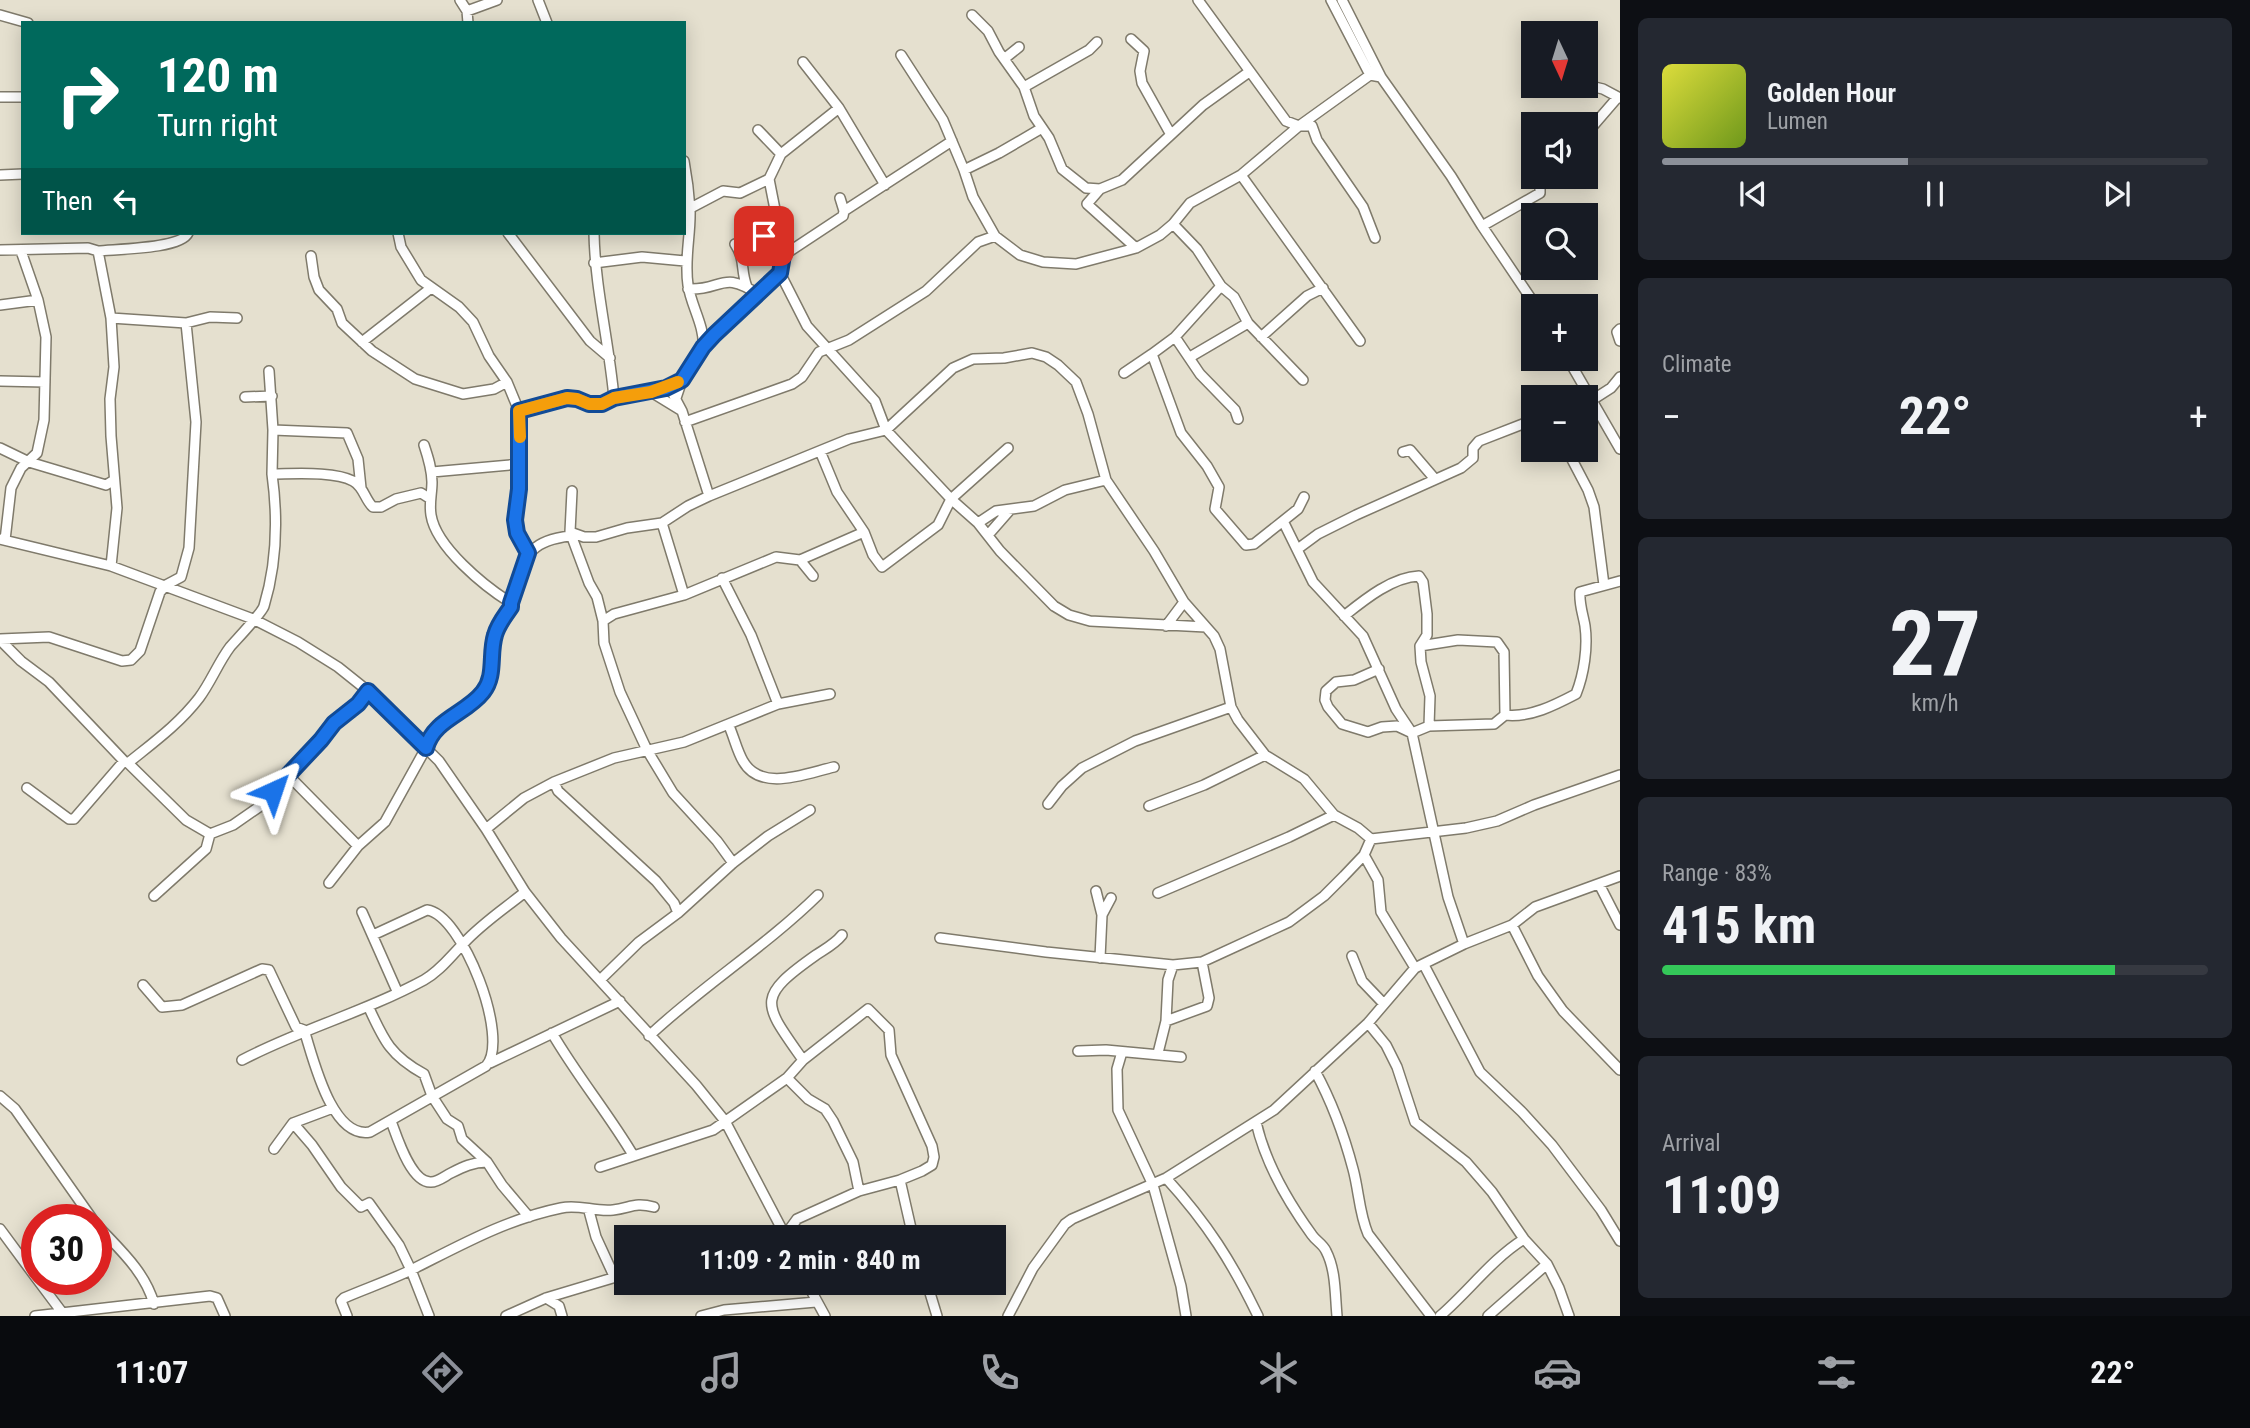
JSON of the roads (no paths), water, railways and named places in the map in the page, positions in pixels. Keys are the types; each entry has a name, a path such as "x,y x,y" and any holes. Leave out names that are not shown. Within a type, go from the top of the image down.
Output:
{"street":[{"path":"460,0 467,11 468,21"},
{"path":"467,11 497,0"},
{"path":"538,0 546,21"},
{"path":"1198,0 1286,121 1299,126 1312,126 1317,140 1363,208 1375,238"},
{"path":"1331,0 1370,75"},
{"path":"1342,0 1381,77 1451,176 1528,294"},
{"path":"0,15 21,21"},
{"path":"972,15 988,30 1024,87 1034,116 1062,169 1086,188 1100,189 1122,180 1170,133 1249,72"},
{"path":"1131,39 1144,51 1140,71 1142,83 1170,133"},
{"path":"1024,87 1089,50 1097,42"},
{"path":"1004,59 1019,47"},
{"path":"901,55 943,120 973,197 995,236 1020,255 1043,262 1076,264 1136,248 1173,224 1190,203 1241,175 1299,126 1370,75 1381,77"},
{"path":"803,62 839,108 885,184"},
{"path":"1598,88 1619,97 1598,121"},
{"path":"0,97 21,97"},
{"path":"709,334 698,321 688,289 685,261 687,211 723,191 740,193 769,178 781,154 839,108"},
{"path":"964,170 1042,128"},
{"path":"758,130 781,154"},
{"path":"783,255 840,219 844,211 952,141"},
{"path":"0,175 21,174"},
{"path":"1241,175 1360,341"},
{"path":"676,398 682,380 709,334 759,295 780,273 783,255 769,178"},
{"path":"1100,189 1087,204 1136,248"},
{"path":"1482,226 1540,193 1540,189"},
{"path":"840,198 844,211"},
{"path":"1173,224 1198,248 1222,286 1234,297 1248,323 1303,380"},
{"path":"0,250 88,248 98,251 174,243 187,235"},
{"path":"398,235 401,247 421,280 459,307 473,322 489,356 507,382 519,411 520,464 515,520 517,533 528,553"},
{"path":"510,235 590,341 610,358"},
{"path":"593,235 594,263 614,398"},
{"path":"764,236 783,255"},
{"path":"685,422 792,384 803,377 819,352 849,340 926,291 978,242 995,236"},
{"path":"735,244 744,257 744,279 747,287"},
{"path":"22,251 38,300 46,337 44,420 37,453 21,468 11,488 3,539 111,566 253,619 338,667 368,691 426,748 455,783 525,892 561,938 696,1085 725,1121 779,1225"},
{"path":"98,251 111,318 114,368 110,399 117,508 111,566"},
{"path":"311,256 319,290 337,309 342,323 372,351 415,379 463,394 494,389 507,382"},
{"path":"594,263 642,257 685,261"},
{"path":"780,273 807,326 875,401 886,429 1054,606 1069,615 1090,621 1206,627"},
{"path":"688,289 705,289 719,282 729,281 747,287 759,295"},
{"path":"1124,373 1175,337 1222,286"},
{"path":"1261,337 1307,296 1323,288"},
{"path":"362,342 431,289"},
{"path":"0,305 38,300"},
{"path":"111,318 186,323 210,317 237,318"},
{"path":"0,640 49,637 122,661 131,660 140,651 160,592 166,585 181,577 189,548 196,422 186,323"},
{"path":"1190,357 1248,323"},
{"path":"1620,329 1617,332 1620,341"},
{"path":"1175,337 1200,374 1235,410 1238,419"},
{"path":"570,533 596,537 627,528 662,523 709,496 868,432 886,429 953,368 973,359 1004,358 1032,353 1058,365 1076,382 1088,414 1106,480 1154,551 1184,602 1214,636 1220,649 1231,707 1238,720 1265,755 1304,779 1334,815 1371,838 1466,828 1497,821 1620,775"},
{"path":"1152,354 1181,433 1207,466 1219,487 1215,509 1246,545 1254,544 1298,509 1304,496"},
{"path":"27,788 69,819 74,819 126,762 179,722 201,695 228,650 263,610 277,526 272,474 270,371"},
{"path":"1598,396 1611,388 1620,377"},
{"path":"519,411 567,398 589,404 602,404 614,398 666,388 682,380"},
{"path":"0,381 45,382"},
{"path":"666,388 676,398 682,411 709,496"},
{"path":"651,392 682,411"},
{"path":"245,397 272,396"},
{"path":"1598,416 1620,449"},
{"path":"1299,548 1318,534 1434,478 1461,468 1473,458 1474,448 1479,441 1521,425"},
{"path":"272,430 347,433 358,459 361,488 373,507 381,507 396,499 421,493 429,498"},
{"path":"424,445 432,472 429,498 431,518 449,547 477,579 511,603"},
{"path":"0,448 29,462 106,485 114,480"},
{"path":"820,451 837,492 864,532 873,555 882,567 938,526 951,499 1008,449"},
{"path":"1403,452 1410,450 1434,478"},
{"path":"1573,462 1594,507 1604,585"},
{"path":"432,472 520,464"},
{"path":"272,474 332,476 353,481 361,488"},
{"path":"978,523 996,511 1034,506 1065,490 1106,480"},
{"path":"572,491 570,533 597,597 603,621 604,643 612,669 647,750 673,793 717,841 733,863"},
{"path":"988,535 1009,511"},
{"path":"1283,521 1299,548 1313,582 1363,636 1396,709 1412,733 1448,897 1464,944"},
{"path":"662,523 684,595"},
{"path":"603,621 614,614 684,595 776,557 800,560 864,532"},
{"path":"329,883 358,846 385,822 426,748 430,735 444,721 481,695 488,685 495,634 511,607 528,553 553,538 570,536 570,533"},
{"path":"800,560 813,576"},
{"path":"1344,616 1386,587 1411,576 1419,576 1425,593 1427,635 1420,646 1421,662 1430,696 1429,726"},
{"path":"722,578 751,635 778,704"},
{"path":"1380,669 1354,680 1336,682 1326,691 1325,700 1328,707 1342,724 1368,732 1397,726 1412,733 1429,726 1494,724 1505,715 1514,716 1542,710 1576,694 1581,681 1585,626 1579,601 1580,592 1620,581"},
{"path":"1167,626 1184,602"},
{"path":"0,640 21,661 49,682 186,820 210,834"},
{"path":"1420,646 1458,640 1497,642 1504,652 1505,715"},
{"path":"210,834 233,825 259,807 334,723 358,704 368,691"},
{"path":"486,829 524,798 554,782 614,758 684,742 778,704 830,694"},
{"path":"1048,804 1062,786 1082,768 1135,741 1231,707"},
{"path":"729,726 743,762 761,778 777,780 834,767"},
{"path":"1149,806 1203,785 1265,755"},
{"path":"287,774 358,846"},
{"path":"554,782 558,791 656,881 674,902 678,913"},
{"path":"600,980 639,942 678,913 733,863 768,836 810,810"},
{"path":"1158,893 1334,815"},
{"path":"154,896 206,849 210,834"},
{"path":"940,938 1173,965 1202,962 1289,922 1324,896 1364,855 1371,838"},
{"path":"1364,855 1378,880 1381,912 1420,967 1480,1072 1552,1145 1601,1210 1620,1241"},
{"path":"1008,1316 1033,1268 1065,1224 1166,1178 1274,1110 1368,1023 1420,967 1464,944 1512,925 1535,907 1620,876"},
{"path":"1599,884 1620,925"},
{"path":"1096,891 1102,915 1100,958"},
{"path":"242,1060 304,1030 369,1007 425,979 447,963 463,943 525,892"},
{"path":"649,1036 683,1004 789,922 818,895"},
{"path":"1102,915 1111,898"},
{"path":"373,935 427,910 440,914 471,958 490,1015 493,1047 490,1063"},
{"path":"362,912 397,991"},
{"path":"1512,925 1538,976 1563,1011 1620,1070"},
{"path":"803,1060 779,1026 770,1003 771,998 778,984 789,974 842,935"},
{"path":"1352,956 1362,981 1384,1004"},
{"path":"1166,1021 1207,1006 1209,998 1202,962"},
{"path":"1158,1053 1166,1021 1168,980 1173,965"},
{"path":"142,985 162,1007 182,1005 262,969 269,970 296,1027 304,1030"},
{"path":"304,1030 320,1087 333,1108 355,1131 362,1134 378,1129 490,1063 620,1001"},
{"path":"369,1007 382,1037 402,1062 424,1074 432,1096 447,1119 458,1126 462,1139 487,1162 529,1217"},
{"path":"600,1167 713,1130 787,1078 803,1060 864,1010 872,1011 888,1031 891,1055 932,1146 932,1165 900,1180 859,1191 797,1219 793,1225"},
{"path":"1368,1023 1386,1045 1397,1067 1415,1122 1466,1162 1492,1192 1524,1239 1547,1264 1569,1316"},
{"path":"552,1034 633,1155"},
{"path":"1078,1051 1158,1053 1181,1057"},
{"path":"1122,1052 1117,1069 1118,1110 1153,1185 1181,1286 1186,1316"},
{"path":"1315,1071 1334,1108 1354,1171 1362,1220 1368,1234 1431,1316"},
{"path":"787,1078 808,1099 825,1109 833,1121 853,1162 859,1191"},
{"path":"0,1096 15,1109 82,1204"},
{"path":"275,1149 293,1123 333,1108"},
{"path":"391,1121 411,1167 418,1178 424,1181 434,1182 475,1162 487,1162"},
{"path":"1256,1122 1268,1159 1284,1192 1314,1238 1327,1252 1332,1265 1337,1316"},
{"path":"293,1123 312,1144 341,1187 361,1207 369,1203 380,1217 411,1270 429,1316"},
{"path":"1166,1178 1198,1213 1230,1260 1258,1316"},
{"path":"900,1180 910,1225"},
{"path":"347,1316 341,1301 344,1298 411,1270 473,1238 529,1217 579,1205 589,1210 615,1210 634,1204 654,1207"},
{"path":"506,1316 517,1314 546,1298 614,1276 596,1237 589,1210"},
{"path":"0,1228 21,1257"},
{"path":"1440,1316 1461,1298 1505,1251 1524,1239"},
{"path":"112,1241 139,1271 150,1289 154,1304"},
{"path":"1488,1316 1547,1264"},
{"path":"49,1295 61,1311"},
{"path":"813,1295 825,1316"},
{"path":"931,1295 937,1316"},
{"path":"35,1316 210,1296 217,1298 225,1316"},
{"path":"546,1298 559,1306 562,1316"},
{"path":"701,1316 724,1310 816,1302"}]}
